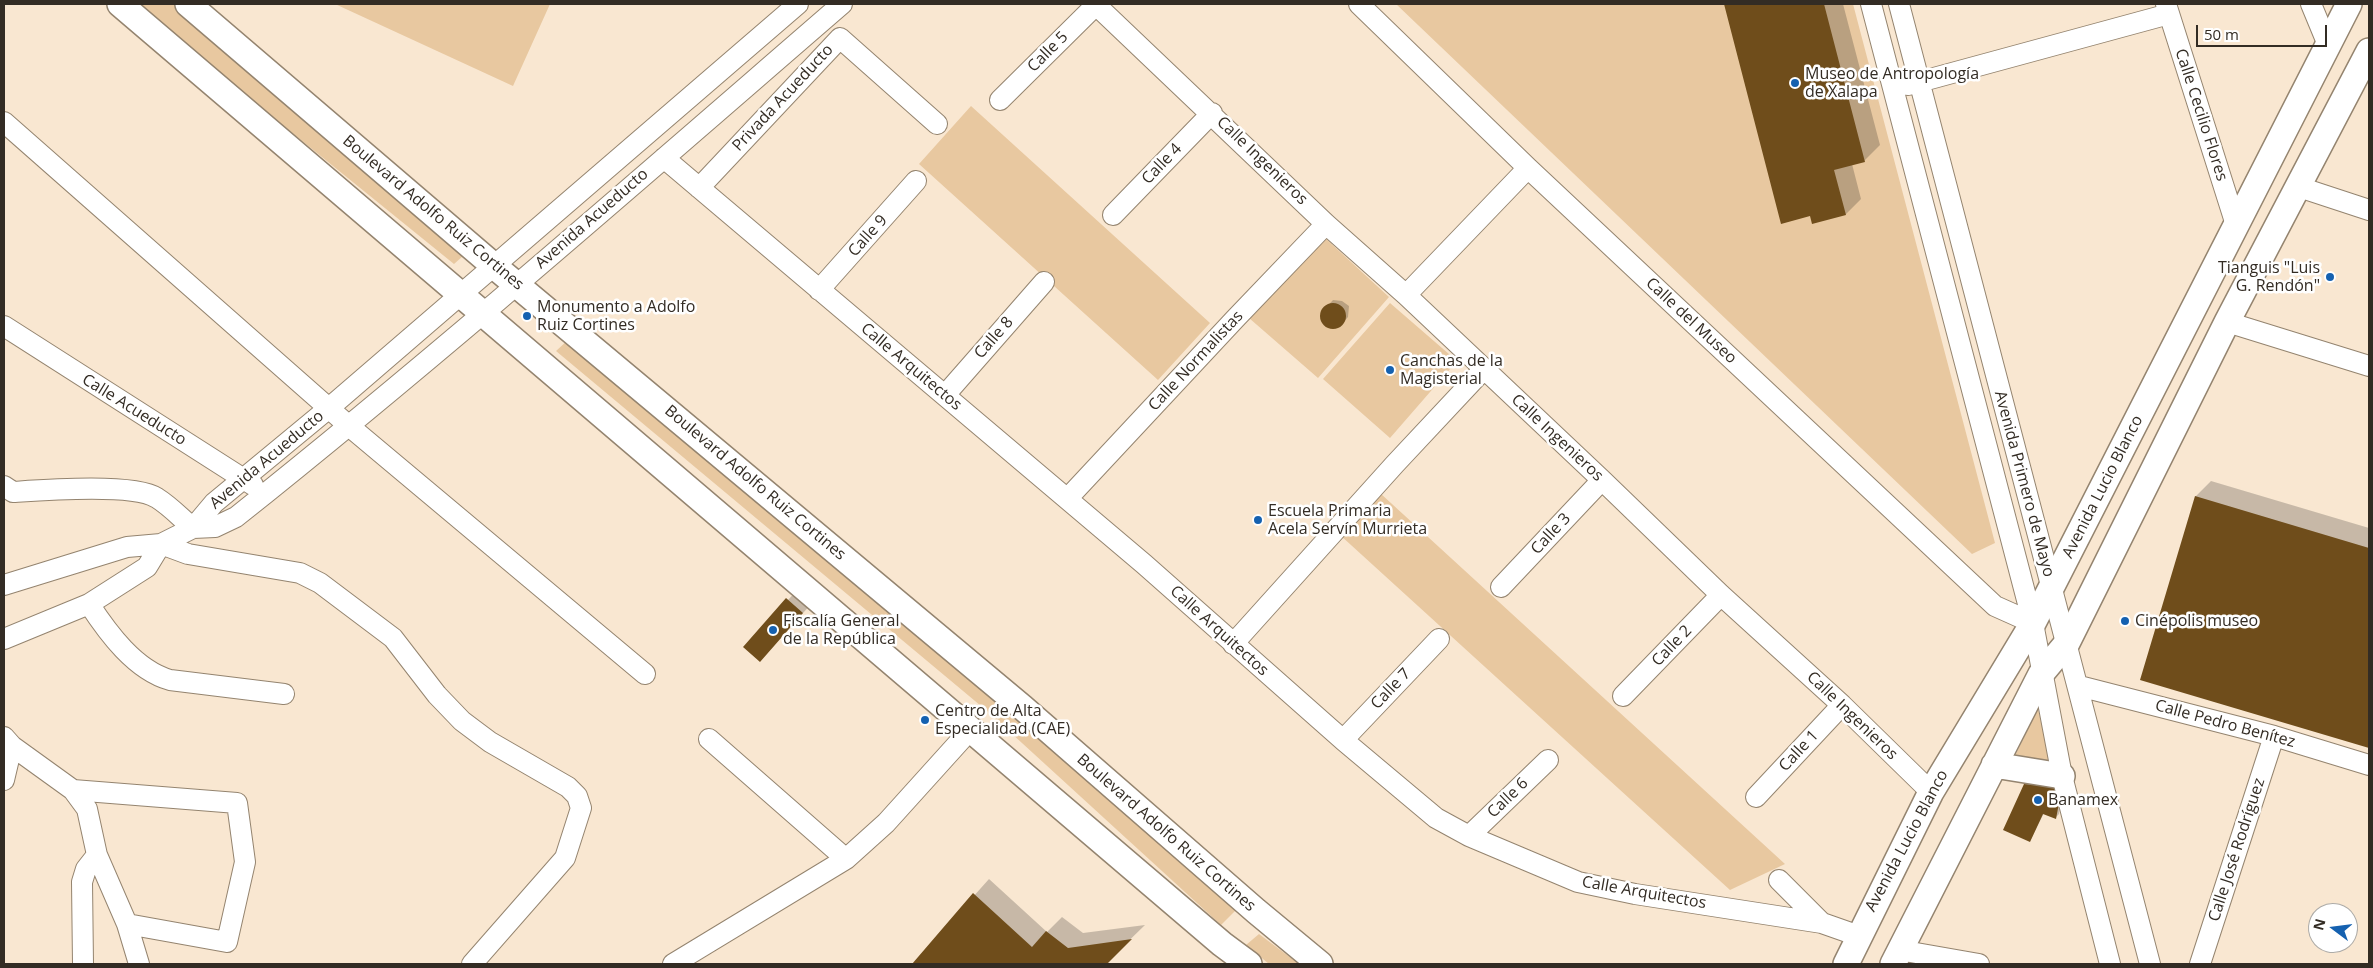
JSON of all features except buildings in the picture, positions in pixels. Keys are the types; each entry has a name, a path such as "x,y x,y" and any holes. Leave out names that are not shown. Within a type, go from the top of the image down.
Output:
{"main road":[{"path":"120,4 970,730 1222,944 1249,964"},
{"name":"Boulevard Adolfo Ruiz Cortines","path":"188,4 494,266 1022,707 1256,911 1320,964"},
{"name":"Avenida Lucio Blanco","path":"1846,964 1931,792 2033,623 2349,4"},
{"path":"1896,957 2041,674 2067,643 2227,322 2369,51"},
{"path":"1994,765 2062,776"}],"street":[{"name":"Avenida Acueducto","path":"4,585 127,547 161,544 193,528 214,503 329,408 460,293 494,266 798,4"},
{"name":"Avenida Acueducto","path":"193,528 215,527 236,517 265,494 483,314 842,4"},
{"name":"Calle 5","path":"1000,100 1095,4"},
{"name":"Calle Ingenieros","path":"1095,4 1212,113 1326,224 1406,295 1483,370 1602,480 1721,595 1842,705 1931,792"},
{"name":"Calle del Museo","path":"1359,4 1528,168 1995,606 2033,623"},
{"name":"Avenida Primero de Mayo","path":"1870,4 2033,623 2041,674 2062,776 2110,964"},
{"name":"Avenida Primero de Mayo","path":"1899,4 2051,588 2079,686 2150,964"},
{"path":"2312,4 2328,45"},
{"path":"1893,90 2168,9"},
{"name":"Calle Cecilio Flores","path":"2168,9 2236,225"},
{"name":"Privada Acueducto","path":"699,188 840,38 937,124"},
{"name":"Calle 4","path":"1112,215 1212,113"},
{"path":"4,122 349,426 645,674"},
{"name":"Calle Arquitectos","path":"664,158 1067,499 1343,740 1436,818 1468,836 1578,882 1635,894 1822,923 1859,936"},
{"path":"1406,295 1528,168"},
{"name":"Calle 9","path":"820,290 916,181"},
{"path":"2299,187 2369,210"},
{"name":"Calle Normalistas","path":"1067,499 1235,318 1326,224"},
{"name":"Calle 8","path":"945,395 1044,282"},
{"path":"2227,322 2369,366"},
{"name":"Calle Acueducto","path":"4,326 244,478 265,494"},
{"path":"1233,644 1395,464 1483,370"},
{"name":"Calle 3","path":"1501,588 1602,480"},
{"path":"7,489 79,489 143,492 157,498 193,528"},
{"path":"4,639 89,604 147,567 161,544 188,554 300,574 320,583 393,638 437,695 462,721 490,742 568,787 577,796 581,808 565,858 472,964"},
{"name":"Calle 2","path":"1623,696 1721,595"},
{"path":"89,604 106,630 143,666 157,676 170,680 284,694"},
{"name":"Calle 7","path":"1343,740 1439,639"},
{"name":"Calle Pedro Benítez","path":"2079,686 2274,736 2369,765"},
{"name":"Calle 1","path":"1756,797 1842,705"},
{"path":"673,964 846,859 886,823 970,730"},
{"name":"Calle José Rodríguez","path":"2200,964 2274,736"},
{"path":"709,739 846,859"},
{"path":"4,780 8,741"},
{"path":"8,741 73,790 87,809 97,856 127,924 139,964"},
{"name":"Calle 6","path":"1468,836 1548,760"},
{"path":"73,790 237,803 245,862 228,942 127,924"},
{"path":"83,964 82,882 86,869 97,856"},
{"path":"1779,880 1822,923"},
{"path":"1896,957 1979,964"}],"shaded area":[{"path":"137,4 176,4 472,248 454,264 196,55"},
{"path":"335,4 550,4 513,86"},
{"path":"1396,4 1853,4 1995,543 1972,554"},
{"path":"971,106 1210,323 1158,380 919,164"},
{"path":"1325,238 1389,297 1318,378 1249,318"},
{"name":"Canchas de la Magisterial","path":"1390,303 1457,361 1390,438 1323,379"},
{"path":"569,339 991,695 1238,908 1221,925 987,711 556,351"},
{"path":"1380,493 1785,864 1730,890 1340,535"},
{"path":"2038,708 2050,763 2014,758"},
{"path":"1259,934 1299,964 1269,964 1246,945"}],"place":[{"name":"Museo de Antropología de Xalapa","path":"1795,83"},
{"name":"Tianguis \"Luis G. Rendón\"","path":"2330,277"},
{"name":"Monumento a Adolfo Ruiz Cortines","path":"527,316"},
{"name":"Canchas de la Magisterial","path":"1390,370"},
{"name":"Escuela Primaria Acela Servín Murrieta","path":"1258,520"},
{"name":"Cinépolis museo","path":"2125,621"},
{"name":"Fiscalía General de la República","path":"773,630"},
{"name":"Centro de Alta Especialidad (CAE)","path":"925,720"},
{"name":"Banamex","path":"2038,800"}]}
